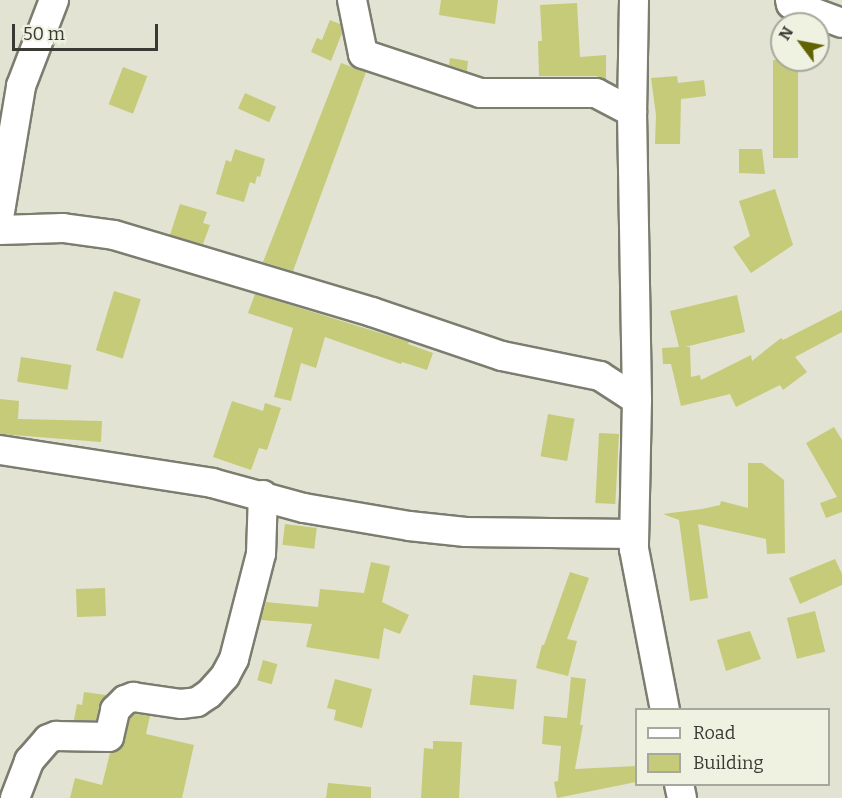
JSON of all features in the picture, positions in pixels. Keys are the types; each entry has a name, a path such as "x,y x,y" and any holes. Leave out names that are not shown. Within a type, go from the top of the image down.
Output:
{"street":[{"path":"0,212 21,86 54,0"},
{"path":"352,0 363,54 480,93 596,93 632,112"},
{"path":"634,0 632,112 637,400 634,549 665,708"},
{"path":"790,0 791,4 842,23"},
{"path":"596,93 633,58"},
{"path":"0,230 63,228 114,235 372,312 502,356 600,376 637,400"},
{"path":"0,450 212,483 304,508 409,526 466,532 634,534"},
{"path":"15,798 29,761 48,739 56,736 109,737 115,710 125,700 133,697 181,704 197,702 209,694 225,676 234,658 261,554 263,495"}],"building":[{"path":"441,0 498,0 495,24 439,15"},
{"path":"577,3 580,57 606,55 606,80 596,76 539,76 538,41 542,41 540,5"},
{"path":"330,20 340,24 342,33 331,61 311,52 317,38 322,40"},
{"path":"450,58 468,61 467,71 449,65"},
{"path":"341,63 366,72 293,271 263,262"},
{"path":"123,67 147,76 133,114 109,104"},
{"path":"773,72 798,72 798,158 773,158"},
{"path":"677,76 678,83 704,80 706,96 681,99 680,144 655,144 656,115 651,78"},
{"path":"245,93 276,107 269,122 238,109"},
{"path":"235,149 265,159 260,177 257,176 255,184 250,182 244,202 216,194 226,160 231,162"},
{"path":"739,149 762,149 765,174 739,173"},
{"path":"775,189 793,245 751,273 733,247 750,236 739,201"},
{"path":"180,204 207,212 203,223 210,225 203,244 170,235"},
{"path":"114,291 141,299 123,358 96,350"},
{"path":"255,294 409,342 408,344 433,353 427,370 402,362 401,364 325,337 316,368 301,363 291,401 274,397 293,328 248,313"},
{"path":"737,295 745,332 685,347 690,347 691,377 700,375 701,380 751,355 752,361 781,338 783,340 842,310 842,332 795,357 807,372 783,390 780,385 736,407 730,394 681,406 671,364 663,364 662,348 679,347 670,311"},
{"path":"21,357 71,365 67,390 17,382"},
{"path":"0,399 19,401 18,419 102,421 101,442 0,434"},
{"path":"232,401 263,411 265,403 281,408 267,450 259,448 251,470 213,457"},
{"path":"548,414 575,419 567,461 541,456"},
{"path":"834,427 842,440 842,512 826,518 820,503 837,497 806,443"},
{"path":"599,433 619,434 615,504 595,503"},
{"path":"748,463 762,463 784,480 785,553 767,554 766,539 698,524 708,598 690,601 679,520 663,514 720,505 721,501 748,508"},
{"path":"285,524 317,528 314,549 282,545"},
{"path":"835,559 842,574 842,585 800,604 789,578"},
{"path":"371,562 390,566 382,602 409,615 400,634 384,628 379,659 306,647 312,624 261,620 266,602 318,607 320,589 364,593"},
{"path":"570,572 589,578 567,639 577,641 568,676 536,668 542,645 544,645"},
{"path":"105,588 106,616 77,617 76,589"},
{"path":"815,611 825,652 797,659 787,618"},
{"path":"750,631 761,659 726,671 717,640"},
{"path":"263,660 277,664 272,684 257,680"},
{"path":"473,675 517,680 514,709 470,705"},
{"path":"571,677 586,679 580,725 583,725 575,769 635,766 635,782 557,798 554,782 558,781 561,746 542,744 544,716 567,718"},
{"path":"335,679 372,689 362,728 334,720 336,710 327,708"},
{"path":"84,692 106,695 99,706 96,720 74,720 77,704 82,705"},
{"path":"135,714 150,716 146,734 194,745 182,798 70,798 75,778 102,785 110,753 122,747 130,718"},
{"path":"433,741 462,742 459,798 421,798 424,748 433,749"},
{"path":"328,783 371,787 371,798 326,798"}]}
